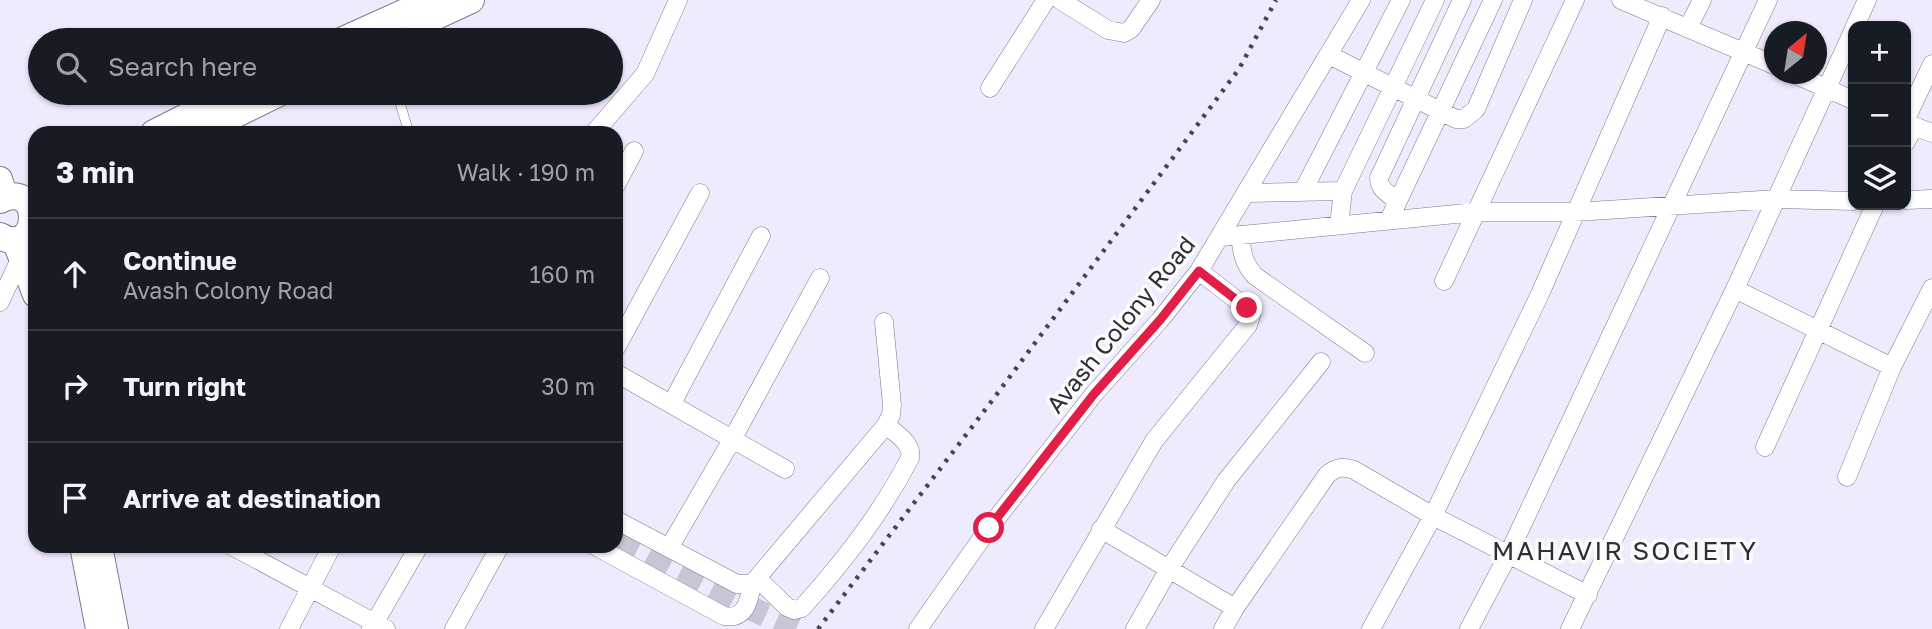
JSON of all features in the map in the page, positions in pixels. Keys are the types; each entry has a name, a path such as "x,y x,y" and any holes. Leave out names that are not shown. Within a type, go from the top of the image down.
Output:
{"main road":[{"path":"370,28 432,0"},
{"path":"412,28 471,0"},
{"path":"168,126 209,105"},
{"path":"212,126 255,105"},
{"path":"22,218 28,254"},
{"path":"84,553 98,629"},
{"path":"101,553 116,629"}],"street":[{"path":"623,99 645,74 678,0"},
{"path":"990,88 1046,0"},
{"path":"1064,1 1108,30 1125,33 1131,29 1151,0"},
{"name":"Avash Colony Road","path":"918,629 997,517 1094,394 1160,320 1199,271 1361,0"},
{"path":"1303,191 1401,0"},
{"path":"1339,225 1343,191 1435,0"},
{"path":"1398,201 1379,185 1379,178 1462,0"},
{"path":"1389,220 1493,0"},
{"path":"1329,55 1456,119 1464,119 1476,109 1523,0"},
{"path":"1444,281 1575,0"},
{"path":"1623,0 1764,60"},
{"path":"1688,28 1702,0"},
{"path":"1469,629 1508,555 1768,0"},
{"path":"1857,21 1867,0"},
{"path":"1371,629 1433,516 1540,294 1662,16"},
{"path":"1570,629 1735,289 1848,41"},
{"path":"1911,119 1932,64"},
{"path":"1818,84 1848,98"},
{"path":"600,126 618,105"},
{"path":"1911,128 1932,133"},
{"path":"623,172 634,151"},
{"path":"1247,193 1343,191"},
{"path":"623,335 700,193"},
{"path":"1911,200 1932,199"},
{"path":"1221,237 1476,212 1575,212 1777,200 1848,201"},
{"path":"1765,447 1873,210"},
{"path":"0,302 22,218"},
{"path":"1240,235 1243,259 1255,275 1365,353"},
{"path":"672,403 761,236"},
{"path":"1044,629 1163,428 1248,325 1251,316 1247,308 1199,271"},
{"path":"669,548 733,438 820,278"},
{"path":"1847,477 1892,367 1932,288"},
{"path":"1735,289 1892,367"},
{"path":"608,553 724,616 734,618 740,615 749,601 755,582 886,425 891,415 884,322"},
{"path":"1135,629 1169,569 1226,481 1321,362"},
{"path":"623,377 785,469"},
{"path":"623,524 737,584 755,582 787,607 794,610 802,608 843,562 890,497 910,458 908,444 886,425"},
{"path":"1223,629 1327,475 1334,468 1344,466 1433,516 1587,595"},
{"path":"1101,530 1235,608"},
{"path":"245,553 377,627 415,553"},
{"path":"289,629 328,553"},
{"path":"454,629 496,553"}],"lane":[{"path":"401,105 407,126"}],"tunnel":[{"path":"623,543 735,601 796,629"}],"railway":[{"path":"818,629 1239,69 1276,0"}],"district":[{"name":"MAHAVIR SOCIETY","path":"1625,550"}],"route":[{"path":"989,528 1094,394 1160,320 1199,271 1247,308"}]}
